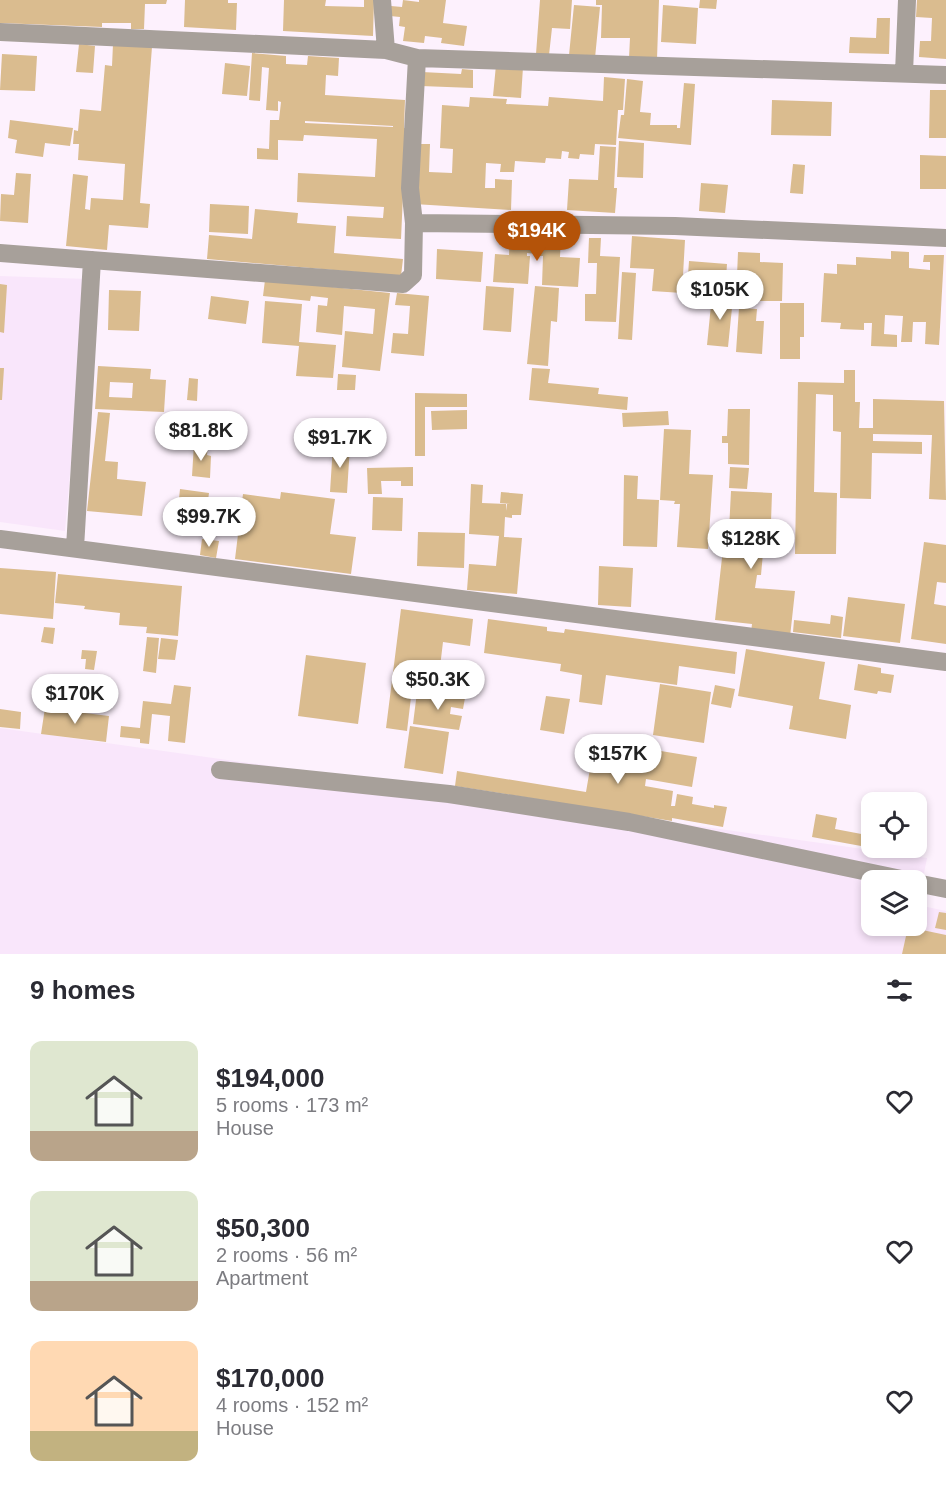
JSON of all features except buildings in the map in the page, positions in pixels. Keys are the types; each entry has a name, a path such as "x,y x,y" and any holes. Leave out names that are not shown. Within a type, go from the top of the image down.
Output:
{"street":[{"path":"382,0 386,50"},
{"path":"904,73 907,0"},
{"path":"0,32 386,50 417,58 946,75"},
{"path":"0,253 403,284 413,275 414,224 410,188 417,58"},
{"path":"414,224 675,226 946,238"},
{"path":"75,548 92,260"},
{"path":"0,539 946,662"},
{"path":"220,770 449,794 629,822 861,871"},
{"path":"927,885 946,889"}],"shaded area":[{"path":"0,276 87,279 65,531 0,522"},
{"path":"0,728 861,849 861,858 927,858 925,870 861,870 861,936 927,936 927,907 946,911 946,954 0,954"}]}
